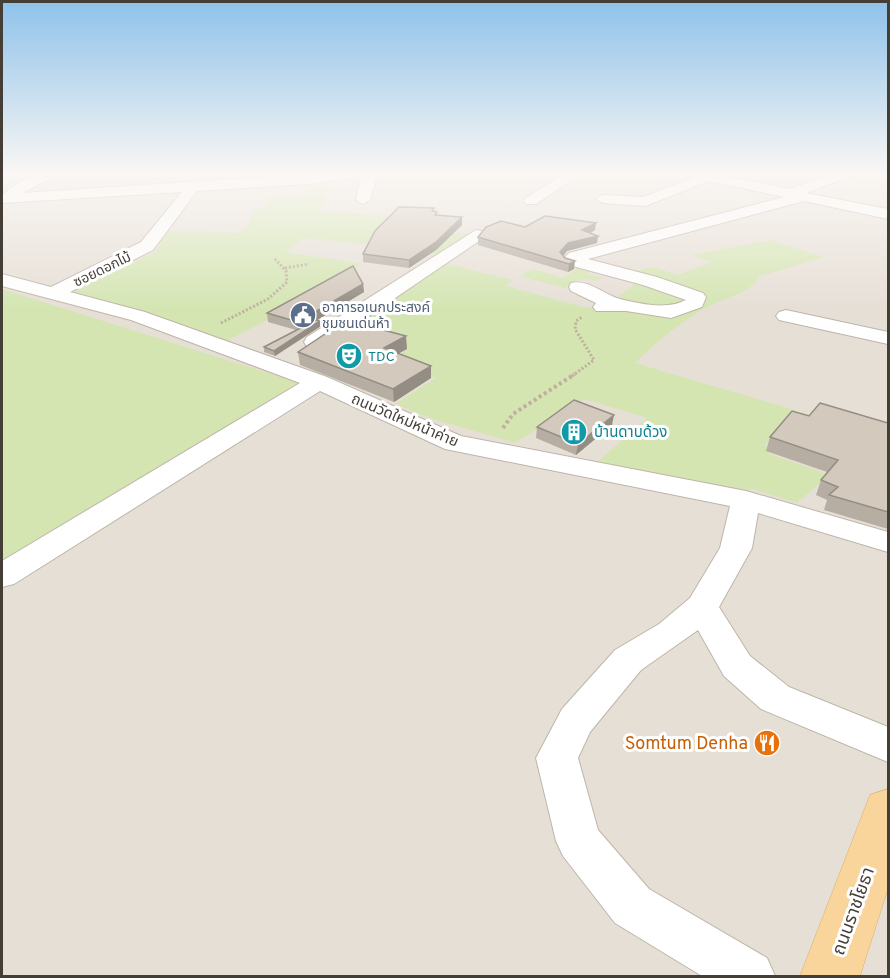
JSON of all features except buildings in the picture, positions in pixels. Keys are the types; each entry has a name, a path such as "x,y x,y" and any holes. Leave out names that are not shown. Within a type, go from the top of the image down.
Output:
{"main road":[{"name":"ถนนราชโยธา","path":"830,976 888,812"}],"street":[{"name":"ซอยดอกไม้","path":"54,293 147,246 169,218"},
{"path":"578,287 608,305 653,312 667,312 690,306 695,303 696,297 691,293 571,260 575,256 713,218"},
{"path":"291,358 476,235"},
{"name":"ถนนวัดใหม่หน้าค่าย","path":"2,280 138,316 193,337 291,358 319,382 454,443 746,500 888,542"},
{"path":"786,316 888,338"},
{"path":"2,576 319,382"},
{"path":"746,500 736,548 702,607 671,633 628,660 576,720 556,758 579,841 632,906 748,976"},
{"path":"702,607 737,666 775,698 888,746"}],"path":[{"path":"193,337 268,299 287,282 288,277 284,268 275,259"},
{"path":"284,268 309,264"},
{"path":"486,450 492,438 507,425 513,414 584,369 594,360 575,328 576,321 608,305"}],"shaded area":[{"path":"2,218 888,218 888,976 2,976"}],"green space":[{"path":"251,218 394,218 389,227 470,234 435,256 372,245 304,238 285,252 361,264 349,277 223,343 69,294 156,252 168,231 239,233 249,223"},
{"path":"770,240 824,257 760,276 743,292 712,304 686,320 635,363 811,415 803,428 784,423 765,445 770,454 830,475 797,503 753,489 730,492 595,464 647,418 584,399 515,443 433,419 395,404 436,378 389,362 409,348 347,331 442,263 513,280 506,286 587,308 608,302 626,291 637,282 635,271 653,267 678,275 713,262 691,255"},
{"path":"582,265 595,268 586,274 603,278 595,281 579,280 565,288 520,276 533,269 563,278"},
{"path":"2,289 303,384 2,573"}],"place":[{"name":"อาคารอเนกประสงค์ ชุมชนเด่นห้า","path":"303,315"},
{"name":"TDC","path":"349,356"},
{"name":"บ้านดาบด้วง","path":"574,432"},
{"name":"Somtum Denha","path":"767,743"}]}
